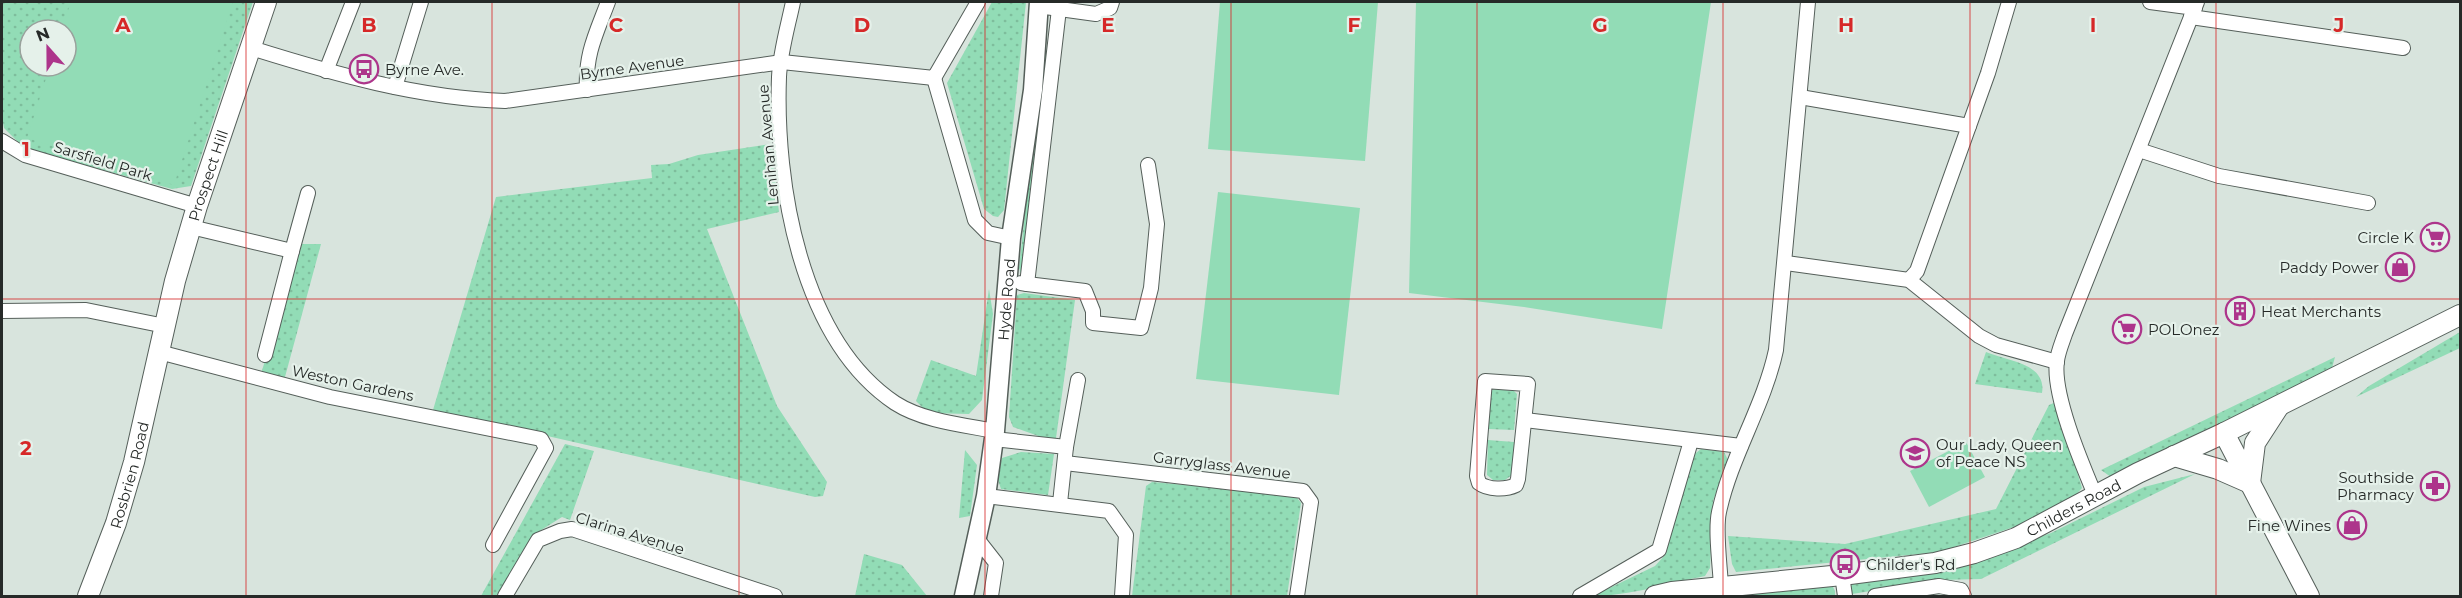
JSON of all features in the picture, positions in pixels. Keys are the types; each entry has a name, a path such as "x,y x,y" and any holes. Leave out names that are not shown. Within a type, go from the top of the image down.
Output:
{"main road":[{"name":"Prospect Hill","path":"159,352 197,206 266,2"},
{"name":"Childers Road","path":"1655,597 1672,591 1842,575 1935,563 1974,553 2016,538 2095,495 2460,315"},
{"name":"Rosbrien Road","path":"88,597 116,523 134,462 159,352"},
{"path":"2250,483 2255,443 2280,405"},
{"path":"2224,433 2309,597"},
{"path":"2174,456 2218,469 2250,483"}],"street":[{"path":"326,71 353,2"},
{"path":"395,87 421,2"},
{"path":"587,90 586,66 608,2"},
{"name":"Lenihan Avenue","path":"793,2 779,76 781,139 787,198 802,264 821,314 854,363 896,404 940,422 994,435 1066,447"},
{"path":"978,2 934,78 975,220 988,233 1011,238"},
{"path":"1038,4 1096,14 1110,8 1112,2"},
{"path":"1721,586 1719,513 1774,361 1786,263 1808,2"},
{"path":"1909,280 1917,271 1969,126 2009,2"},
{"path":"2150,2 2403,48"},
{"name":"Hyde Road","path":"964,597 978,540 994,435 1011,238 1033,90 1038,4"},
{"path":"1028,284 1059,9"},
{"path":"2095,495 2070,430 2056,373 2057,362 2065,334 2194,9"},
{"name":"Byrne Avenue","path":"251,48 326,71 462,100 505,101 782,62 934,78"},
{"path":"1800,97 1969,126"},
{"name":"Sarsfield Park","path":"2,141 26,154 197,206"},
{"path":"2139,150 2219,176 2368,203"},
{"path":"1007,282 1085,291 1093,311 1093,323 1141,328 1151,288 1157,224 1148,165"},
{"path":"265,355 309,193"},
{"path":"191,227 292,251"},
{"path":"1786,263 1909,280 1979,336 1996,345 2057,362"},
{"path":"2,311 87,310 165,326"},
{"name":"Weston Gardens","path":"159,352 330,397 541,439 546,448 493,545"},
{"path":"1060,503 1066,447 1078,380"},
{"path":"1485,381 1528,384 1526,420 1516,485 1510,488 1484,487 1479,483 1477,476 1485,381"},
{"path":"1526,420 1741,447"},
{"path":"1580,597 1659,550 1691,441"},
{"name":"Garryglass Avenue","path":"1065,463 1303,491 1311,502 1297,597"},
{"path":"986,496 1060,503 1108,511 1126,535 1122,597"},
{"name":"Clarina Avenue","path":"505,597 538,540 560,531 572,530 775,597"},
{"path":"978,540 996,563 991,597"},
{"path":"1842,575 1845,597"},
{"path":"1875,597 1942,586 1961,590 1964,597"}],"green space":[{"path":"2,2 253,2 191,186 172,189 24,148 4,128 2,117"},
{"path":"71,2 233,2 174,185 27,138 46,78 78,78 78,18 65,18"},
{"path":"992,2 1026,2 1004,210 998,217 984,209 947,83"},
{"path":"1220,2 1378,2 1365,161 1208,149"},
{"path":"1416,2 1711,2 1662,329 1524,307 1409,293"},
{"path":"1050,50 1026,270 1021,274 1019,268 1043,51"},
{"path":"771,144 779,212 707,229 777,406 827,482 823,496 815,497 433,410 496,197 652,178 651,165 669,164 698,155"},
{"path":"1218,192 1360,208 1339,395 1196,379"},
{"path":"302,244 321,244 282,388 258,383"},
{"path":"989,289 993,314 982,400 969,414 928,413 916,401 931,360 976,376"},
{"path":"1024,293 1075,300 1056,438 1044,438 1013,427 1009,417 1017,295"},
{"path":"2460,332 2460,348 2356,397 2369,386"},
{"path":"1986,352 2032,369 2042,383 2042,393 1975,384"},
{"path":"2335,357 2332,368 2111,477 2101,470"},
{"path":"1495,389 1514,391 1517,394 1514,430 1488,429 1491,391"},
{"path":"2056,402 2082,488 2075,496 2020,525 1939,552 1736,572 1732,564 1728,536 1845,544 1996,509 2049,405"},
{"path":"1488,440 1514,442 1512,475 1505,480 1493,480 1487,475"},
{"path":"1966,442 1985,477 1929,507 1910,471"},
{"path":"565,444 594,451 570,520 562,517 538,532 496,596 481,596"},
{"path":"1701,449 1724,452 1728,460 1713,501 1710,568 1705,576 1635,592 1593,596 1655,566 1665,555 1692,456"},
{"path":"965,450 977,465 970,516 959,518"},
{"path":"1021,452 1054,454 1048,495 1001,489 997,477 1002,458"},
{"path":"2195,474 1981,579 1940,580 1852,594 1850,588 1853,582 1956,567 2051,533 2144,487"},
{"path":"1152,482 1295,495 1301,503 1287,596 1132,596 1146,486"},
{"path":"864,554 902,565 927,596 855,596"},
{"path":"1832,585 1835,596 1739,596 1739,592"}],"place":[{"name":"Byrne Ave.","path":"364,69"},
{"name":"Circle K","path":"2435,237"},
{"name":"Paddy Power","path":"2400,267"},
{"name":"Heat Merchants","path":"2240,311"},
{"name":"POLOnez","path":"2127,329"},
{"name":"Our Lady, Queen of Peace NS","path":"1915,453"},
{"name":"Southside Pharmacy","path":"2435,486"},
{"name":"Fine Wines","path":"2352,525"},
{"name":"Childer's Rd","path":"1845,564"}]}
